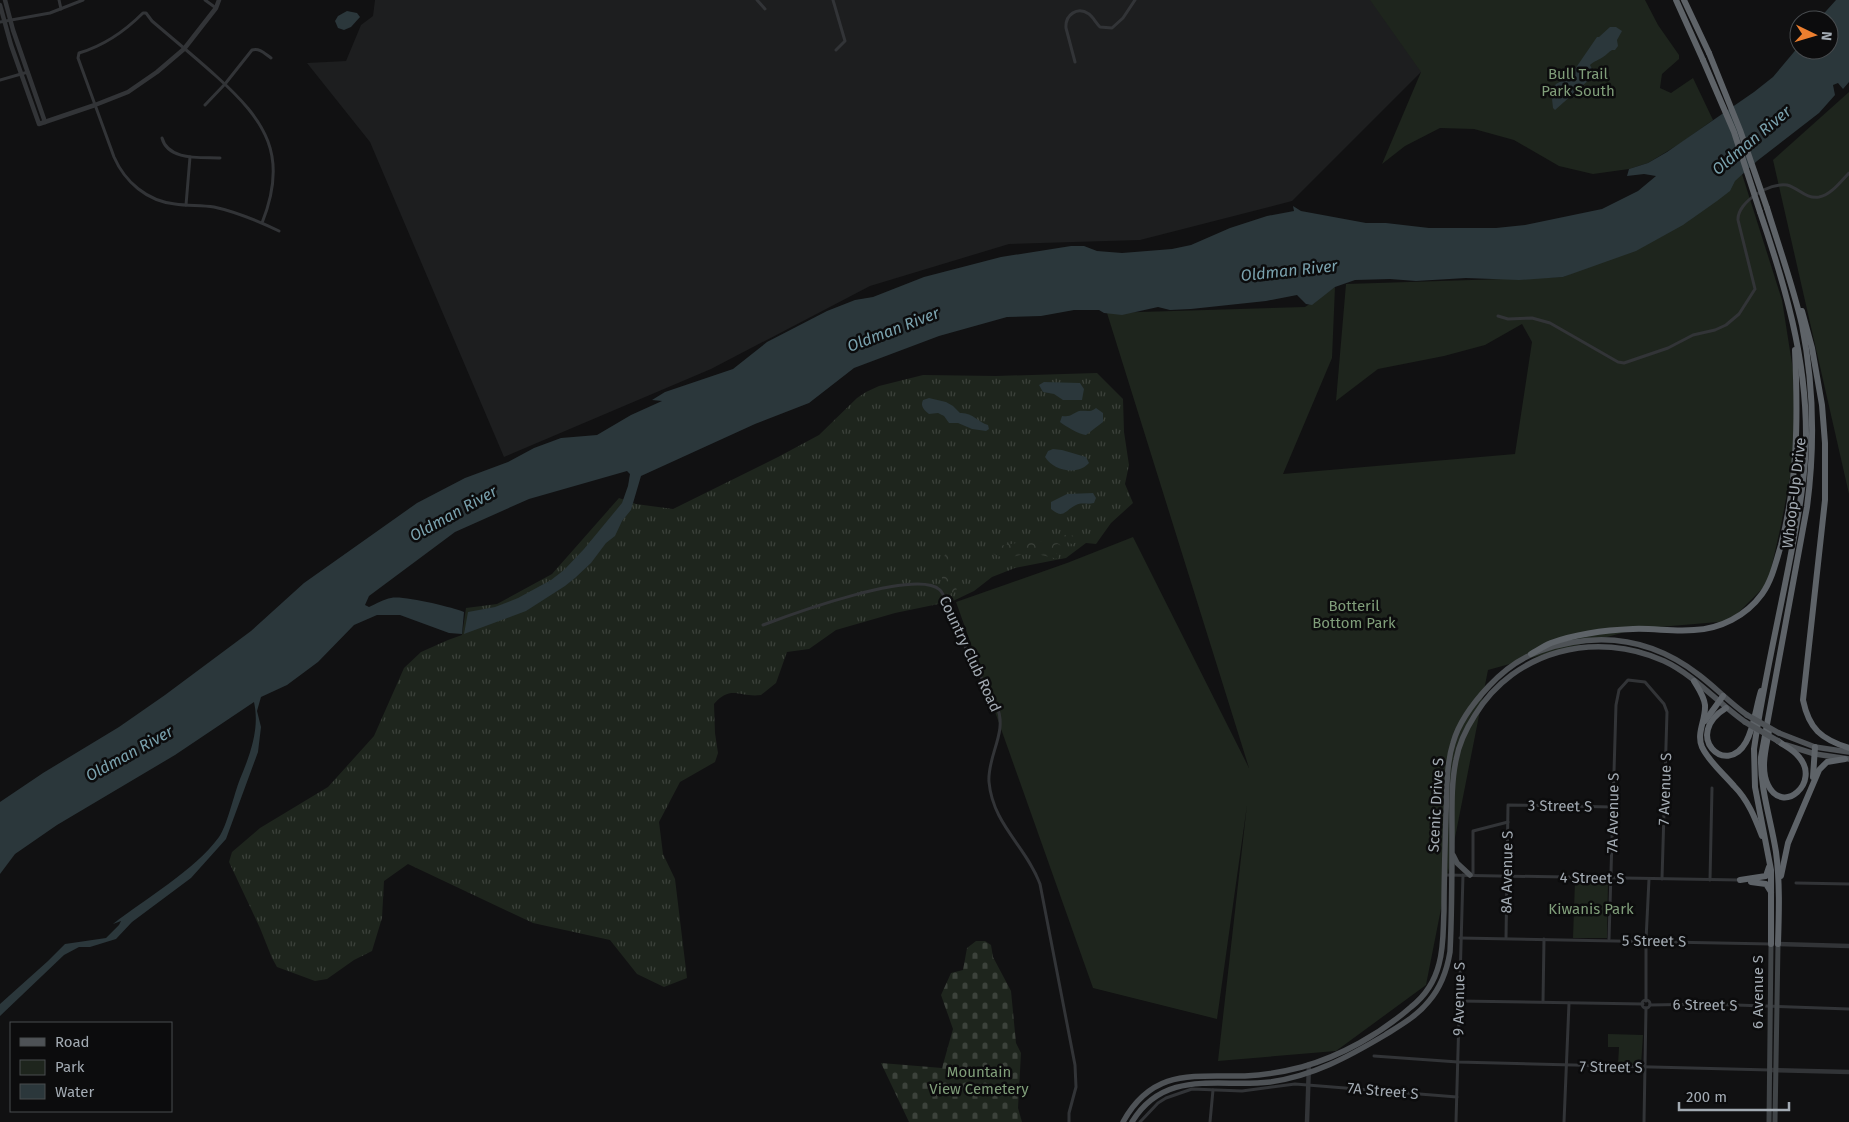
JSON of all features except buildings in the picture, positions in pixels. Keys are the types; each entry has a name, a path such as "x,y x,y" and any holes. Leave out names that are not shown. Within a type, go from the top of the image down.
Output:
{"highway":[{"name":"Whoop-Up Drive","path":"1676,0 1734,132 1781,276 1801,360 1805,399 1806,453 1800,505 1757,728 1753,762 1755,787 1770,863"},
{"name":"Whoop-Up Drive","path":"1684,0 1709,53 1740,130 1767,208 1801,323 1808,361 1813,416 1812,472 1763,739 1760,767 1776,852 1779,885"},
{"path":"1767,208 1787,261 1811,342 1822,405 1825,443 1824,519 1803,700 1808,718 1818,732 1826,739 1849,750"},
{"path":"1531,654 1550,644 1610,631 1712,628 1730,621 1742,613 1762,594 1776,562 1785,528 1795,466 1798,410 1794,326"},
{"path":"1726,708 1715,715 1707,735 1710,748 1718,754 1730,756 1737,752 1747,740 1774,644"},
{"path":"1776,673 1765,757 1765,772 1768,786 1772,791 1780,796 1790,797 1795,795 1804,785 1804,764 1792,751 1778,741"},
{"path":"1694,680 1705,708 1700,739 1705,752 1745,800 1768,850"},
{"path":"1701,726 1720,699"},
{"path":"1811,788 1815,750"},
{"path":"1779,885 1788,843 1819,770 1827,762 1847,759"},
{"path":"1740,880 1766,876 1770,863"},
{"name":"6 Avenue S","path":"1770,863 1775,944"},
{"path":"1740,880 1766,884 1772,893"},
{"name":"6 Avenue S","path":"1775,944 1779,885"}],"main road":[{"name":"Scenic Drive S","path":"1123,1122 1137,1101 1145,1094 1171,1080 1198,1075 1261,1075 1308,1064 1332,1056 1363,1040 1414,1006 1434,978 1442,949 1447,784 1453,743 1468,712 1482,693 1507,670 1531,654 1560,644 1586,639 1632,642 1671,657 1699,675 1726,708 1745,722 1778,741 1847,759"},
{"name":"Scenic Drive S","path":"1132,1122 1143,1108 1160,1094 1183,1085 1270,1082 1309,1074 1341,1060 1386,1034 1414,1016 1430,999 1440,984 1448,962 1451,934 1453,784 1455,761 1461,741 1476,713 1490,694 1518,670 1536,660 1576,647 1609,646 1645,653 1666,662 1720,699 1779,733 1815,750 1849,750"},
{"path":"1452,853 1457,862 1471,875"},
{"name":"6 Avenue S","path":"1775,944 1773,1070 1775,1122"},
{"name":"6 Avenue S","path":"1769,1122 1773,1070"}],"street":[{"path":"5,0 10,20 46,122"},
{"path":"59,0 62,9"},
{"path":"2,22 62,9 83,0"},
{"path":"205,0 216,8"},
{"path":"0,5 2,22 39,124 95,106 128,92 157,72 184,48 216,8 219,0"},
{"path":"757,0 765,9"},
{"path":"833,0 845,41 836,50"},
{"path":"1075,62 1066,28 1069,15 1083,11 1091,16 1100,26 1108,28 1117,24 1135,0"},
{"path":"262,223 271,198 273,182 270,147 261,125 250,110 225,84 144,13 113,38 79,53 78,58 114,157 127,179 142,192 154,199 167,203 208,206 226,210 279,231"},
{"path":"205,105 225,84 252,50 261,50 271,58"},
{"path":"0,80 28,72"},
{"path":"162,138 166,145 174,152 190,157 220,158"},
{"path":"186,205 190,157"},
{"path":"1498,316 1508,319 1532,318 1550,323 1618,362 1628,363 1668,348 1679,340 1715,330 1726,325 1739,314 1755,290 1738,220 1738,214 1742,207 1759,192 1781,185 1790,186 1807,196 1822,196 1849,173"},
{"name":"Country Club Road","path":"763,625 812,607 883,588 925,584 935,586 943,594 958,632 999,712 1000,730 989,769 990,789 1004,827 1031,862 1040,884 1075,1065 1076,1088 1069,1114 1069,1122"},
{"name":"7 Avenue S","path":"1621,687 1628,680 1643,681 1662,701 1667,712 1662,879"},
{"name":"7A Avenue S","path":"1609,940 1614,731 1616,702 1621,687"},
{"path":"1710,880 1712,788"},
{"name":"3 Street S","path":"1508,805 1613,807"},
{"name":"8A Avenue S","path":"1506,938 1508,805"},
{"name":"3 Street S","path":"1471,875 1474,831 1508,822"},
{"name":"4 Street S","path":"1445,875 1740,880"},
{"name":"9 Avenue S","path":"1456,1122 1463,875"},
{"path":"1646,1008 1650,1005 1646,1000 1649,879"},
{"path":"1796,883 1849,884"},
{"name":"5 Street S","path":"1460,938 1646,940 1849,946"},
{"path":"1543,1002 1544,939"},
{"path":"1642,1004 1646,1000"},
{"path":"1459,1001 1642,1004 1646,1008 1644,1122"},
{"path":"1564,1122 1568,1003"},
{"name":"6 Street S","path":"1650,1005 1706,1004 1849,1009"},
{"name":"7 Street S","path":"1374,1056 1458,1062 1567,1066 1849,1072"},
{"path":"1307,1122 1308,1064"},
{"path":"1140,1122 1158,1103 1176,1093 1192,1089 1242,1091 1295,1084 1309,1085"},
{"name":"7A Street S","path":"1309,1085 1457,1097"},
{"path":"1210,1122 1213,1090"}],"shaded area":[{"path":"375,0 1427,0 1421,72 1292,201 1140,240 1009,244 870,286 711,369 504,457 370,142 307,63 346,61 361,25 373,16"}],"green space":[{"name":"Bull Trail Park South","path":"1370,0 1645,0 1658,25 1679,55 1679,59 1662,74 1660,88 1671,93 1693,78 1713,120 1681,143 1648,163 1629,169 1593,174 1559,166 1514,140 1474,129 1440,128 1405,146 1382,164 1421,72"},
{"path":"1849,92 1849,494 1773,160"},
{"name":"Botteril Bottom Park","path":"1742,174 1782,300 1793,370 1797,441 1768,583 1730,621 1636,629 1488,670 1426,985 1336,1051 1218,1061 1247,805 1217,1019 1093,988 956,602 1067,563 1133,537 1249,768 1107,313 1305,307 1335,287 1332,358 1283,474 1515,454 1532,342 1522,324 1485,345 1444,356 1378,369 1336,401 1346,284 1563,277 1687,222"},
{"path":"1097,373 1123,399 1124,432 1129,465 1125,484 1133,503 1111,523 1096,544 1086,543 1066,558 1015,568 992,577 974,591 953,601 895,613 836,630 809,649 787,652 776,683 761,695 731,693 720,698 714,704 718,753 715,762 680,782 659,822 663,854 675,879 687,978 664,987 637,974 610,940 533,923 408,864 384,881 382,918 372,951 354,960 327,979 315,981 277,967 229,862 232,852 260,828 328,787 374,736 404,668 421,652 462,635 466,608 497,604 552,574 619,498 636,504 673,509 819,435 857,398 879,386 923,375 996,376"},
{"path":"1066,535 1076,536 1077,542 1072,544 1067,542 1061,546 1058,544 1054,545 1053,549 1059,557 1058,559 1037,554 1034,551 1032,555 1024,554 1012,557 1010,553 1001,557 988,552 975,555 968,549 969,546 982,549 1022,542 1043,541"},
{"path":"958,547 961,549 950,567 952,579 957,590 948,595 942,580 942,563 946,553"},
{"name":"Kiwanis Park","path":"1575,881 1608,881 1607,938 1573,938"},
{"name":"Mountain View Cemetery","path":"976,941 985,941 991,945 993,957 1011,991 1016,1043 1021,1053 1018,1108 1022,1122 909,1122 881,1063 942,1068 953,1029 941,995 951,973 963,970 967,948"},
{"path":"1608,1034 1643,1035 1641,1066 1618,1065 1619,1047 1608,1047"}],"water":[{"name":"Oldman River","path":"1836,0 1849,0 1849,82 1843,89 1838,83 1833,85 1835,95 1819,113 1757,161 1735,181 1730,191 1683,225 1636,251 1563,277 1519,280 1466,278 1416,281 1390,279 1355,280 1335,287 1312,305 1306,304 1297,295 1266,301 1191,309 1170,310 1158,307 1122,315 1104,313 1099,310 1074,310 1041,316 1007,317 939,336 854,368 809,403 755,424 641,476 631,510 622,521 615,536 606,543 591,563 575,578 526,611 464,634 468,612 495,607 518,598 551,580 564,570 622,503 630,474 627,471 529,499 455,532 369,596 365,605 369,607 386,599 405,598 458,610 464,612 462,634 449,633 400,615 377,615 354,625 318,662 287,685 261,697 257,711 261,727 258,752 226,839 191,878 132,922 116,939 90,947 79,947 64,955 0,1016 0,1004 65,944 106,938 121,921 113,924 183,873 219,837 228,818 253,742 256,722 254,702 175,755 57,825 15,854 0,874 0,802 43,773 119,727 165,695 251,631 304,583 417,503 465,478 508,462 534,448 561,438 597,435 631,415 662,401 652,400 665,392 733,369 767,342 827,311 855,300 873,297 924,277 1001,257 1071,246 1084,246 1097,251 1122,253 1172,249 1191,245 1230,228 1267,216 1294,211 1293,206 1301,211 1366,223 1386,223 1429,228 1496,228 1525,225 1602,209 1638,191 1656,176 1644,174 1627,176 1629,169 1648,163 1667,152 1754,92 1773,77 1789,58 1789,60 1839,60 1839,10 1827,10"},
{"path":"347,11 357,13 360,17 351,27 344,30 338,28 335,21 338,16"},
{"path":"1610,27 1616,27 1622,31 1617,40 1618,46 1615,50 1612,50 1590,65 1593,71 1590,79 1555,110 1552,99 1548,96 1556,84 1573,72 1597,37"},
{"path":"1044,382 1080,383 1084,389 1082,400 1063,400 1054,394 1043,392 1039,385"},
{"path":"929,398 946,402 960,413 968,414 988,425 989,429 986,431 972,429 958,423 949,423 944,416 938,413 929,414 922,404 923,400"},
{"path":"1096,408 1103,413 1103,422 1086,435 1076,432 1060,422 1062,416 1070,416 1079,411 1090,411"},
{"path":"1053,449 1086,457 1089,463 1078,470 1072,471 1054,466 1045,457 1048,451"},
{"path":"1093,493 1096,498 1094,503 1078,504 1062,514 1051,509 1051,502 1067,494"}]}
